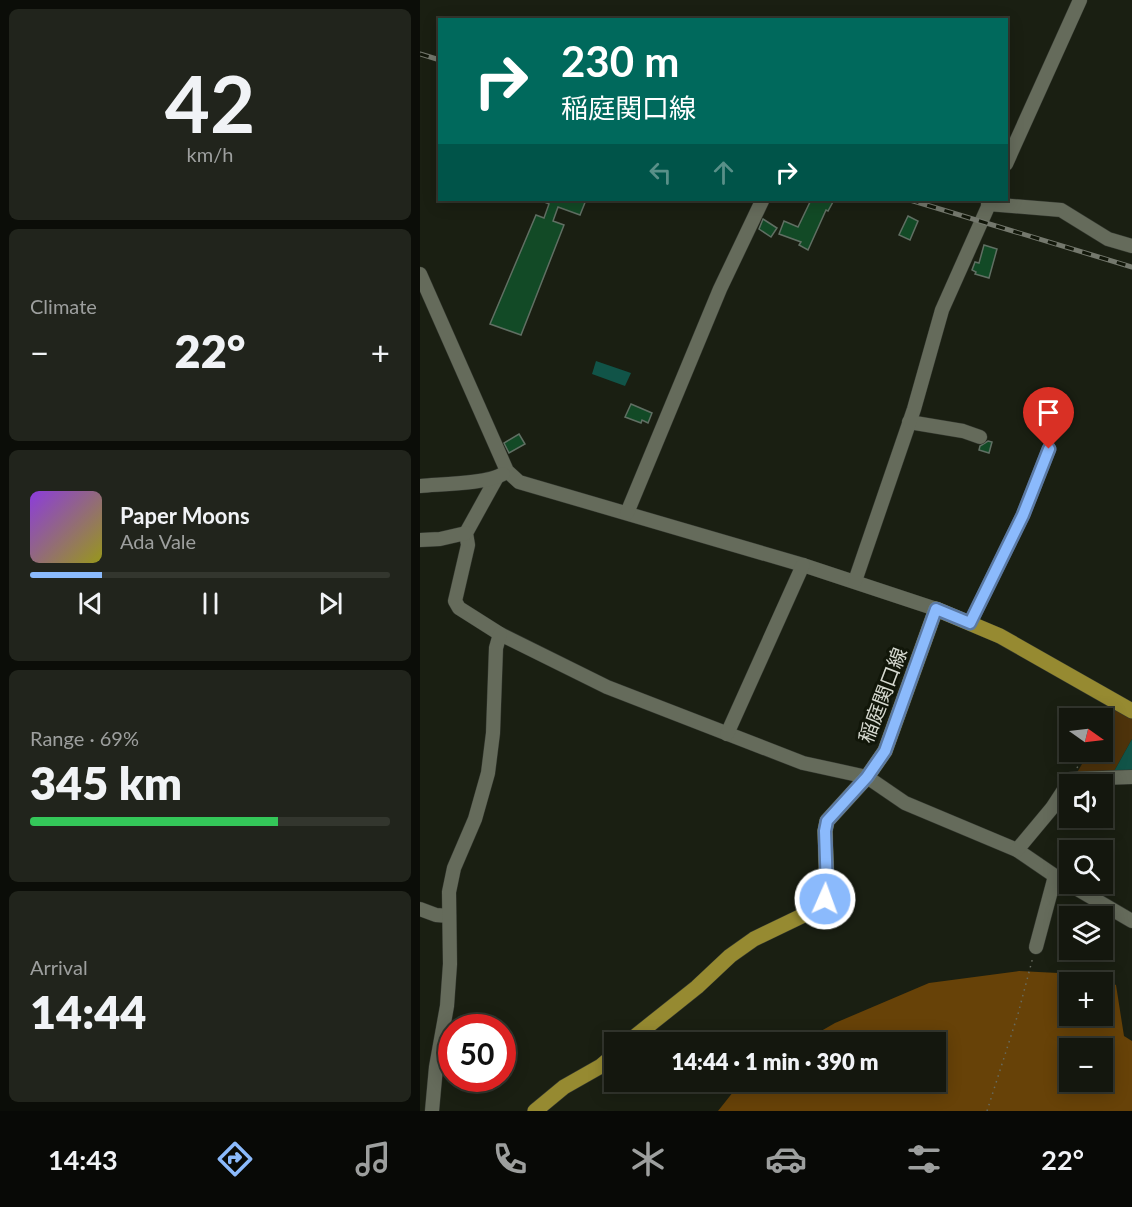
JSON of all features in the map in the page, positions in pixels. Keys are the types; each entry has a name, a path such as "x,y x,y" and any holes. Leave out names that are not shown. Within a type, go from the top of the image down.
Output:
{"main road":[{"path":"936,609 1000,636 1132,711"},
{"name":"稲庭関口線","path":"641,1032 697,987 730,956 754,939 818,907 825,899 827,821 867,777 885,751 936,609"},
{"path":"535,1111 564,1087 604,1063"}],"street":[{"path":"1008,160 1080,0"},
{"path":"627,513 720,289 762,201"},
{"path":"855,581 909,422 942,310 989,202 1060,210 1108,238 1132,246"},
{"path":"420,274 502,474"},
{"path":"909,422 963,431 980,437"},
{"path":"970,623 1023,515 1049,449"},
{"path":"502,474 466,533 468,545 455,601 459,608 500,634 607,687 803,763 867,777 905,803 1017,850 1054,876 1132,921"},
{"path":"420,486 502,474 519,482 855,581 936,609"},
{"path":"420,540 440,539 466,533"},
{"path":"727,734 803,565"},
{"path":"432,1111 436,1067 447,1006 450,964 448,892 454,868 475,819 488,773 493,733 496,648 500,634"},
{"path":"1113,778 1132,777"},
{"path":"1017,850 1059,797"},
{"path":"1036,947 1054,876"},
{"path":"420,909 436,915 449,916"}],"path":[{"path":"987,1111 1018,1014 1036,947"}],"shaded area":[{"path":"1116,705 1132,714 1132,739 1113,774 1076,774 1083,762 1113,762 1113,710"},
{"path":"1019,971 1059,973 1059,1026 1113,1026 1113,983 1116,985 1124,1036 1132,1041 1132,1111 718,1111 733,1092 946,1092 946,1032 819,1032 835,1023 929,983"}],"water":[{"path":"596,361 631,373 625,386 592,374"},
{"path":"1132,739 1132,771 1113,774"}],"building":[{"path":"542,201 586,201 580,215 558,207 553,221 564,225 521,335 490,324 536,215 544,218 549,204"},
{"path":"811,201 833,201 828,211 826,210 808,250 799,245 801,242 779,234 784,221 798,227"},
{"path":"908,216 918,221 910,240 899,235"},
{"path":"763,219 777,228 771,237 759,229"},
{"path":"984,245 997,249 989,278 975,274 976,272 972,270 975,262 979,263"},
{"path":"631,404 652,413 648,423 625,417"},
{"path":"519,434 525,444 509,453 504,443"},
{"path":"988,441 992,442 989,453 979,450 980,446"}],"railway":[{"path":"420,54 438,59"},
{"path":"913,201 1132,267"}],"route":[{"path":"825,899 827,821 867,777 885,751 936,609 970,623 1023,515 1049,449"}]}
